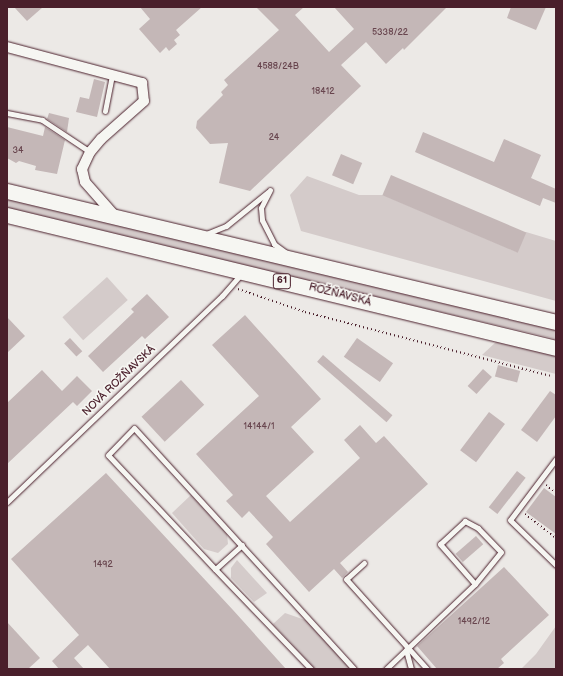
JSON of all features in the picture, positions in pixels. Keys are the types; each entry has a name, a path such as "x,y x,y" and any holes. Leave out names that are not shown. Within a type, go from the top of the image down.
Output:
{"main road":[{"name":"61","path":"7,191 201,236 556,322"},
{"name":"ROŽŇAVSKÁ","path":"7,215 556,348"}],"street":[{"path":"7,49 112,74 142,83 144,101 90,152 82,169 85,182 115,216"}],"lane":[{"path":"105,111 112,74"},
{"path":"7,113 42,120 90,152"},
{"path":"201,236 226,226 270,190 261,208 264,228 274,244 294,259"},
{"name":"NOVÁ ROŽŇAVSKÁ","path":"7,502 222,296 243,272"},
{"path":"311,669 108,455 134,428 242,544 354,669"},
{"path":"556,459 510,520 556,565"},
{"path":"386,669 476,584 501,552 478,528 465,521 440,544 476,584"},
{"path":"215,569 242,544"},
{"path":"364,563 346,579 407,649 427,669"},
{"path":"407,649 411,669"}],"path":[{"path":"239,288 305,312 550,376"},
{"path":"540,490 544,484 556,493"},
{"path":"527,507 523,513 556,538"}],"shaded area":[{"path":"307,176 359,195 383,195 517,252 526,232 556,241 556,301 301,231 290,195"},
{"path":"7,196 556,329 556,339 7,210"},
{"path":"107,277 128,300 83,340 62,317"},
{"path":"497,341 556,355 556,374 482,355"},
{"path":"191,495 227,534 228,544 218,553 204,549 172,513"},
{"path":"237,560 267,593 254,602 231,578 231,568"},
{"path":"285,613 308,621 352,669 315,669 273,624"},
{"path":"556,626 556,669 521,669 536,654"}],"building":[{"path":"14,7 43,7 27,21"},
{"path":"140,7 202,7 176,30 180,35 174,40 177,44 169,51 166,47 160,53 139,29 150,19"},
{"path":"256,7 304,7 295,15 329,52 354,29 334,7 447,7 404,50 403,48 386,64 366,42 341,65 361,86 250,191 219,183 228,143 210,144 196,128 197,121 223,95 221,92 228,85 224,80 279,30"},
{"path":"511,7 546,7 536,30 507,18"},
{"path":"94,79 105,82 97,117 76,112 80,97 89,99"},
{"path":"49,113 69,118 67,132 47,119"},
{"path":"7,127 43,136 45,127 65,140 57,174 35,170 36,166 19,161 16,163 7,158"},
{"path":"423,132 494,162 504,139 541,155 531,178 556,189 556,203 543,198 540,206 415,152"},
{"path":"341,154 362,163 353,184 332,175"},
{"path":"391,175 526,232 518,253 382,195"},
{"path":"147,294 169,317 145,339 142,336 103,372 88,356 134,312 131,309"},
{"path":"245,315 321,399 291,427 314,452 266,496 290,522 360,458 344,440 360,425 376,443 384,436 428,484 340,563 348,572 342,578 334,569 309,592 266,544 273,537 249,511 242,518 226,501 233,495 196,454 259,396 212,345"},
{"path":"7,317 25,336 7,353"},
{"path":"70,338 82,351 76,357 64,343"},
{"path":"357,338 393,363 380,382 344,357"},
{"path":"323,355 392,415 387,422 317,362"},
{"path":"498,365 520,371 517,383 495,377"},
{"path":"483,369 492,377 477,394 468,386"},
{"path":"42,370 62,391 77,376 92,391 77,406 73,402 7,464 7,403"},
{"path":"181,380 204,405 165,442 142,417"},
{"path":"550,391 556,395 556,416 537,442 521,430"},
{"path":"489,412 505,424 476,462 460,450"},
{"path":"517,471 526,478 497,514 489,507"},
{"path":"106,473 286,669 110,669 88,645 74,658 84,669 59,669 52,661 79,635 11,559"},
{"path":"544,488 556,497 556,534 526,512"},
{"path":"476,536 483,544 463,562 456,554"},
{"path":"504,567 549,615 501,659 504,663 497,669 437,669 417,646"},
{"path":"7,622 40,658 28,669 7,669"}]}
